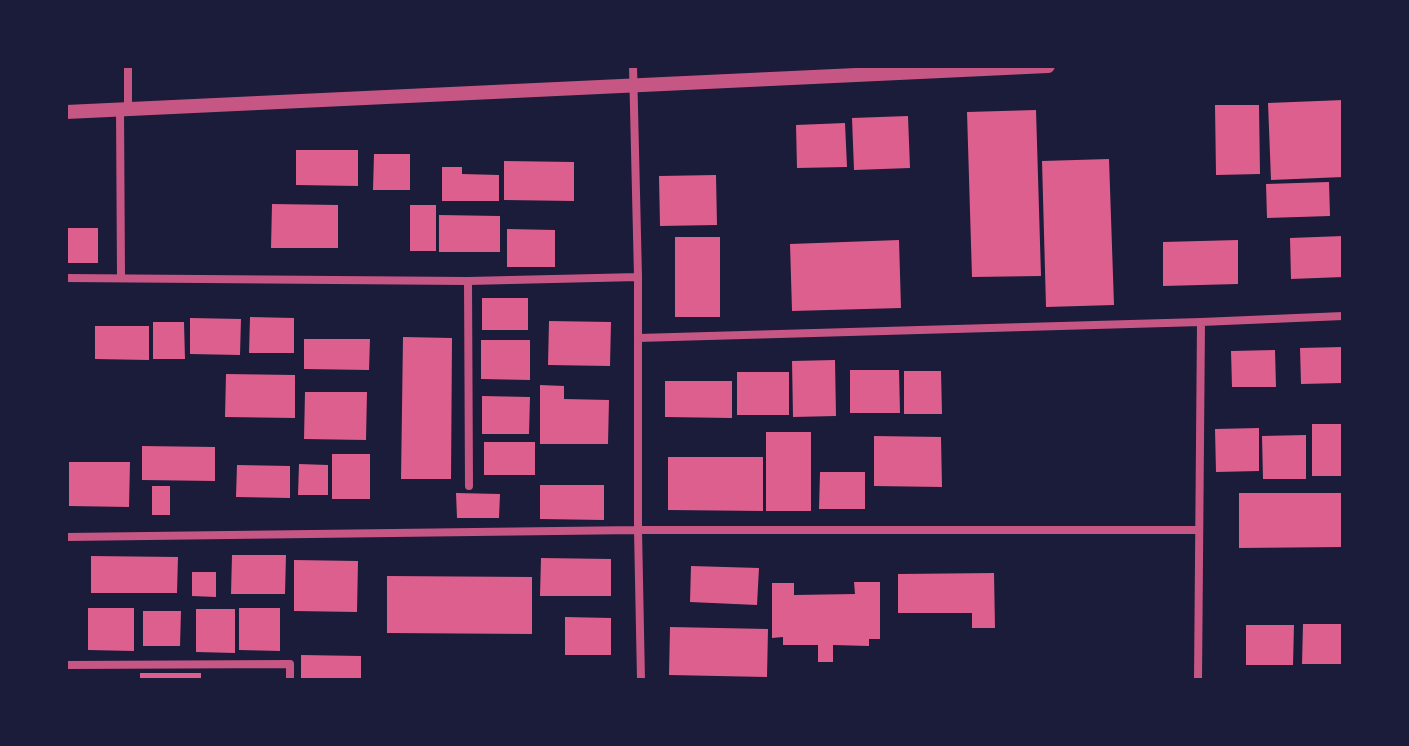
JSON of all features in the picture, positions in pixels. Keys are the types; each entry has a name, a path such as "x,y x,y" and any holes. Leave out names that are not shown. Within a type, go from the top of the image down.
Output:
{"street":[{"path":"121,278 124,108 128,66"},
{"path":"633,66 641,680"},
{"path":"66,112 1048,66"},
{"path":"66,278 468,281 638,277"},
{"path":"468,281 469,486"},
{"path":"638,338 1343,316"},
{"path":"1198,680 1201,322"},
{"path":"66,537 638,530 1199,530"},
{"path":"66,665 290,664 290,680"}],"building":[{"path":"1343,100 1343,177 1271,180 1268,103"},
{"path":"1215,105 1259,105 1260,174 1216,175"},
{"path":"1036,110 1041,276 972,277 967,112"},
{"path":"908,116 910,168 854,170 852,118"},
{"path":"845,123 847,167 797,168 796,125"},
{"path":"296,150 358,150 358,186 296,185"},
{"path":"374,154 410,154 410,190 373,190"},
{"path":"1109,159 1114,305 1046,307 1042,161"},
{"path":"504,161 574,162 574,201 504,200"},
{"path":"442,167 462,167 462,174 499,175 499,201 442,201"},
{"path":"716,175 717,225 660,226 659,176"},
{"path":"1329,182 1330,216 1267,218 1266,184"},
{"path":"272,204 338,205 338,248 271,248"},
{"path":"410,205 436,205 436,251 410,251"},
{"path":"439,215 500,216 500,252 439,252"},
{"path":"66,228 98,228 98,263 66,263"},
{"path":"507,229 555,230 555,267 507,267"},
{"path":"1343,236 1343,277 1291,279 1290,238"},
{"path":"675,237 720,237 720,317 675,317"},
{"path":"899,240 901,308 792,311 790,244"},
{"path":"1238,240 1238,284 1163,286 1163,242"},
{"path":"482,298 528,298 528,330 482,330"},
{"path":"250,317 294,318 294,353 249,353"},
{"path":"190,318 241,319 240,355 190,354"},
{"path":"549,321 611,322 610,366 548,365"},
{"path":"153,322 184,322 185,359 153,359"},
{"path":"95,326 149,326 149,360 95,359"},
{"path":"403,337 452,338 451,479 401,479"},
{"path":"304,339 370,339 369,370 304,369"},
{"path":"481,340 530,340 530,380 481,379"},
{"path":"1343,347 1343,383 1301,384 1300,348"},
{"path":"1275,350 1276,387 1232,387 1231,351"},
{"path":"835,360 836,416 793,417 792,361"},
{"path":"850,370 899,370 900,413 850,413"},
{"path":"904,371 941,371 942,414 904,414"},
{"path":"737,372 789,372 789,415 737,415"},
{"path":"226,374 295,375 295,418 225,417"},
{"path":"665,381 732,381 732,418 665,417"},
{"path":"540,385 564,386 564,399 609,400 608,444 540,444"},
{"path":"305,392 367,392 366,440 304,439"},
{"path":"482,396 530,397 529,434 482,434"},
{"path":"1312,424 1343,424 1343,476 1312,476"},
{"path":"1259,428 1259,471 1216,472 1215,429"},
{"path":"766,432 811,432 811,511 766,511"},
{"path":"1306,435 1306,479 1263,479 1262,436"},
{"path":"874,436 941,437 942,487 874,486"},
{"path":"484,442 535,442 535,475 484,475"},
{"path":"142,446 215,447 215,481 142,480"},
{"path":"332,454 370,454 370,499 332,499"},
{"path":"668,457 763,457 763,511 668,510"},
{"path":"69,462 130,462 129,507 69,506"},
{"path":"299,464 328,465 328,495 298,495"},
{"path":"237,465 290,466 290,498 236,497"},
{"path":"820,472 865,472 865,509 819,509"},
{"path":"540,485 604,485 604,520 540,519"},
{"path":"152,486 170,486 170,515 152,515"},
{"path":"456,493 500,494 499,518 457,518"},
{"path":"1239,493 1343,493 1343,547 1239,548"},
{"path":"232,555 286,555 285,594 231,594"},
{"path":"91,556 178,557 177,593 91,593"},
{"path":"541,558 611,559 611,596 540,596"},
{"path":"294,560 358,561 357,612 294,611"},
{"path":"691,566 759,568 757,605 690,602"},
{"path":"192,572 216,572 216,597 192,596"},
{"path":"994,573 995,628 972,628 972,613 898,613 898,574"},
{"path":"387,576 532,577 532,634 387,633"},
{"path":"854,582 880,582 880,639 869,639 869,646 833,645 833,662 818,662 818,645 783,645 783,637 772,638 772,583 794,583 794,595 855,594"},
{"path":"88,608 134,608 134,651 88,650"},
{"path":"239,608 280,608 280,651 239,650"},
{"path":"196,609 235,609 235,653 196,652"},
{"path":"143,611 181,611 180,646 143,646"},
{"path":"565,617 611,618 611,655 565,655"},
{"path":"1303,624 1343,624 1343,664 1302,664"},
{"path":"1246,625 1294,625 1293,665 1246,665"},
{"path":"670,627 768,629 767,677 669,675"},
{"path":"301,655 361,656 361,680 301,680"},
{"path":"140,673 201,673 201,680 140,680"}]}
